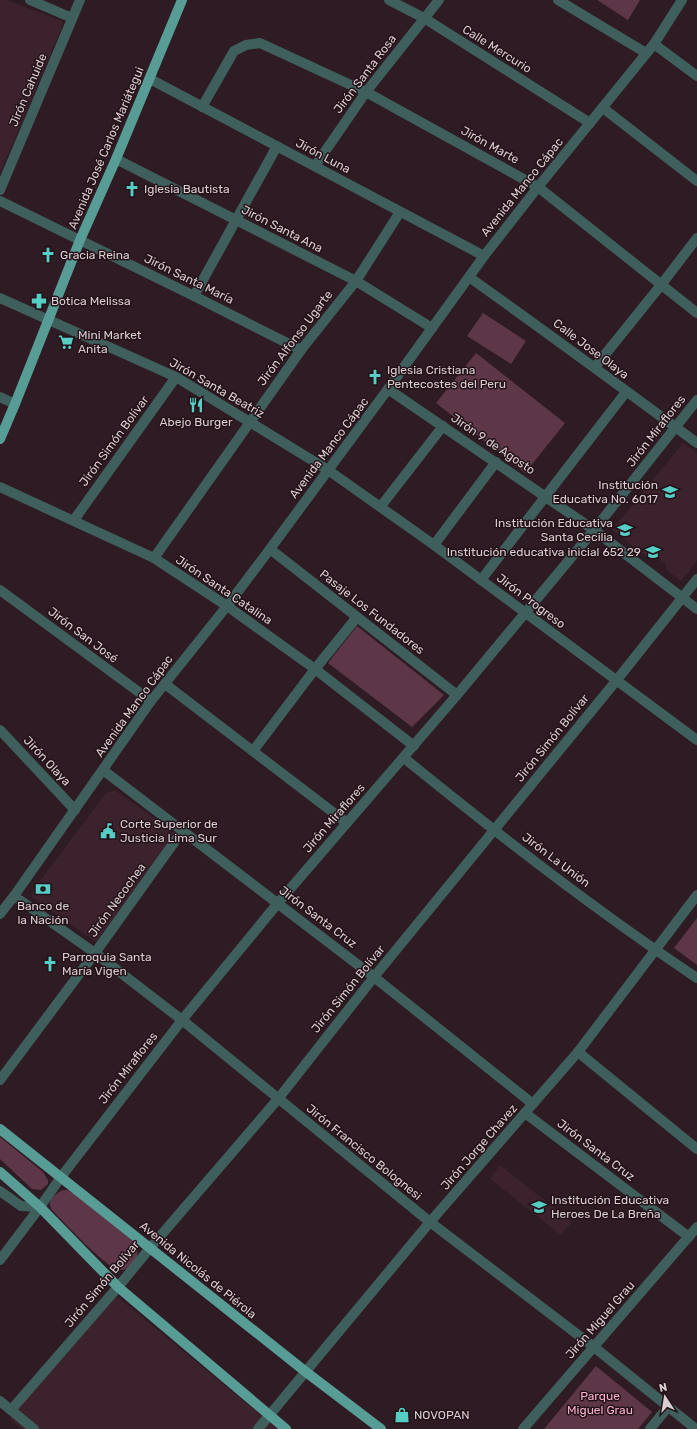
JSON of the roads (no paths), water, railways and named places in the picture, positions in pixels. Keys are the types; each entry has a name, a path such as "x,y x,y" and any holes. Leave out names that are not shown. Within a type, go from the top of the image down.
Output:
{"main road":[{"name":"Avenida José Carlos Mariátegui","path":"0,439 80,240 150,79 182,0"},
{"name":"Avenida Nicolás de Piérola","path":"0,1129 306,1372 381,1429"},
{"path":"0,1172 40,1207 118,1287 286,1429"}],"street":[{"path":"30,0 72,18"},
{"name":"Jirón Cahuide","path":"0,190 80,0"},
{"name":"Calle Mercurio","path":"389,0 424,18 590,123"},
{"name":"Jirón Santa Rosa","path":"315,166 366,92 439,0"},
{"path":"558,0 646,53"},
{"name":"Avenida Manco Cápac","path":"0,914 151,701 227,606 270,549 484,256 654,44 682,0"},
{"name":"Jirón Marte","path":"202,107 234,51 246,45 260,43 366,92 538,187 697,313"},
{"path":"654,44 697,76"},
{"name":"Jirón Luna","path":"150,79 484,256"},
{"path":"602,108 697,181"},
{"path":"194,296 277,146"},
{"name":"Jirón Santa Ana","path":"116,159 356,281 432,328"},
{"name":"Jirón Santa María","path":"0,201 301,350"},
{"name":"Jirón Alfonso Ugarte","path":"154,558 249,421 301,350 356,281 400,212"},
{"path":"595,367 697,238"},
{"name":"Calle Jose Olaya","path":"469,277 595,367 626,392 697,443"},
{"name":"Jirón Santa Beatriz","path":"0,298 176,377 328,470"},
{"name":"Jirón Simón Bolívar","path":"74,520 176,377"},
{"name":"Jirón 9 de Agosto","path":"388,389 594,530 697,609"},
{"path":"481,580 626,392"},
{"path":"0,397 15,404"},
{"name":"Jirón Miraflores","path":"0,1260 61,1177 182,1020 278,903 457,695 594,530 697,400"},
{"path":"381,506 443,426"},
{"path":"434,545 496,462"},
{"name":"Jirón Progreso","path":"328,470 381,506 697,740"},
{"name":"Jirón Santa Catalina","path":"0,487 154,558 227,606 315,669 414,746"},
{"name":"Pasaje Los Fundadores","path":"270,549 457,695"},
{"name":"Jirón Simón Bolívar","path":"12,1410 278,1099 374,977 616,681 681,597 697,579"},
{"name":"Jirón San José","path":"0,590 151,701"},
{"path":"253,751 315,669 357,617"},
{"path":"165,684 347,823"},
{"name":"Jirón Olaya","path":"1,735 75,810"},
{"name":"Jirón La Unión","path":"404,758 493,830 654,950 697,978"},
{"name":"Jirón Santa Cruz","path":"103,770 374,977 532,1104"},
{"name":"Jirón Necochea","path":"0,1080 95,953 183,830"},
{"name":"Jirón Jorge Chavez","path":"258,1429 430,1222 578,1052 697,895"},
{"name":"Jirón Francisco Bolognesi","path":"14,896 95,953 182,1020 430,1222 594,1347 696,1429"},
{"path":"578,1052 697,1149"},
{"name":"Jirón Santa Cruz","path":"525,1113 689,1237"},
{"path":"0,1191 20,1206 40,1207"},
{"name":"Jirón Miguel Grau","path":"524,1429 697,1227"},
{"path":"0,1401 34,1429"},
{"path":"650,1429 668,1407"}],"place":[{"name":"Iglesia Bautista","path":"132,189"},
{"name":"Gracia Reina","path":"48,255"},
{"name":"Botica Melissa","path":"39,301"},
{"name":"Mini Market Anita","path":"66,342"},
{"name":"Iglesia Cristiana Pentecostes del Peru","path":"375,377"},
{"name":"Abejo Burger","path":"196,405"},
{"name":"Institución Educativa No. 6017","path":"670,492"},
{"name":"Institución Educativa Santa Cecilia","path":"625,530"},
{"name":"Institución educativa inicial 652 29","path":"653,552"},
{"name":"Corte Superior de Justicia Lima Sur","path":"108,831"},
{"name":"Banco de la Nación","path":"43,889"},
{"name":"Parroquia Santa María Vigen","path":"50,964"},
{"name":"Institución Educativa Heroes De La Breña","path":"539,1207"},
{"name":"NOVOPAN","path":"402,1415"}],"park label":[{"name":"Parque Miguel Grau","path":"600,1403"}]}
